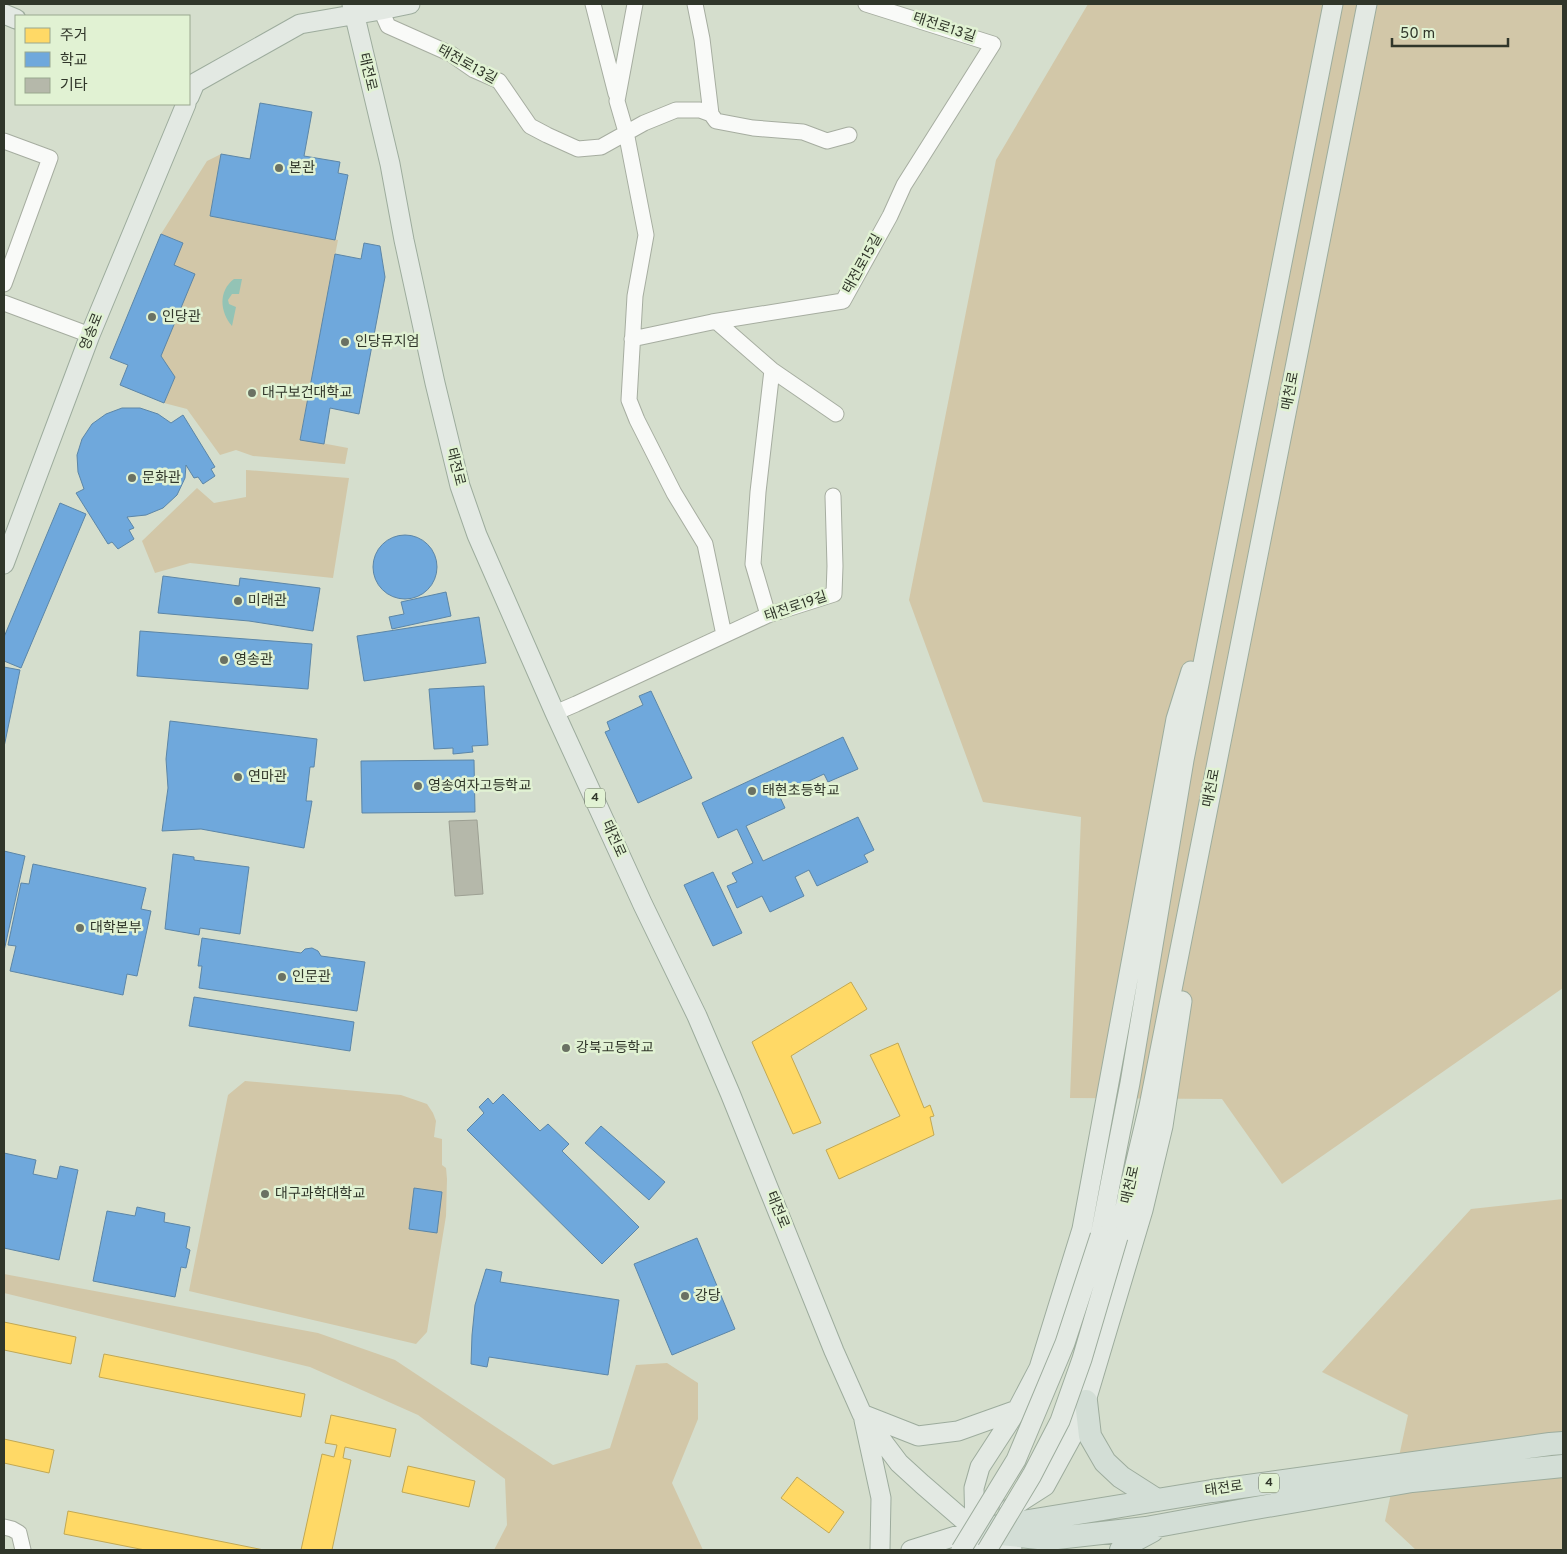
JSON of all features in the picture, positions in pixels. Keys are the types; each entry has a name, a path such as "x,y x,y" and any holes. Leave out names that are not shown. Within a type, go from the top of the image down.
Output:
{"highway":[{"path":"1086,1401 1090,1436 1105,1462 1121,1477 1158,1500"},
{"name":"태전로","path":"974,1540 1158,1500 1231,1488 1563,1443"},
{"name":"태전로","path":"974,1540 1048,1539 1162,1525 1412,1481 1563,1466"},
{"path":"1121,1550 1162,1525"}],"main road":[{"path":"191,87 300,24 353,9 381,10 410,4"},
{"name":"매천로","path":"1109,1237 1130,1083 1184,760 1333,4"},
{"name":"매천로","path":"987,1550 1032,1474 1060,1421 1082,1359 1109,1237 1149,1106 1367,4"},
{"name":"태전로","path":"353,9 390,164 404,240 435,384 460,486 477,535 643,905 697,1016 834,1351 862,1414 899,1463 974,1540"},
{"name":"영송로","path":"4,564 90,336 186,105"},
{"path":"974,1540 974,1488 980,1467 1017,1410 1039,1368 1082,1229 1176,719 1220,577"},
{"path":"974,1540 1046,1486 1074,1433 1086,1401 1143,1210 1162,1126 1194,930 1228,766 1247,613"},
{"path":"961,1550 1016,1460 1109,1237"},
{"path":"862,1414 918,1436 958,1431 1017,1410"},
{"path":"862,1414 881,1498 880,1550"},
{"path":"911,1550 974,1540 1012,1550"}],"street":[{"path":"593,4 626,132 646,235 635,296 629,400 637,420 674,493 705,544 724,635"},
{"path":"617,101 635,4"},
{"path":"695,4 702,39 710,114"},
{"name":"태전로13길","path":"866,4 993,44"},
{"name":"태전로13길","path":"381,10 388,26 451,54 474,70 499,81 530,126 578,148 601,147 626,132 676,110 700,110 710,114 716,121 753,128 803,132 827,140 849,135"},
{"name":"태전로15길","path":"632,339 843,300 890,216 904,185 993,44"},
{"path":"4,141 50,158 4,284"},
{"path":"4,303 90,336"},
{"path":"717,322 772,370 836,414"},
{"path":"768,615 753,564 758,492 772,370"},
{"name":"태전로19길","path":"555,712 768,615 834,594 833,496"},
{"path":"4,1527 19,1533 23,1550"}],"shaded area":[{"path":"1088,4 1563,4 1563,988 1282,1184 1222,1099 1070,1098 1081,817 983,802 909,600 996,160"},
{"path":"221,154 210,216 338,240 300,439 348,448 345,464 253,456 236,450 220,455 187,409 164,403 175,377 161,356 174,265 182,243 161,234 207,161"},
{"path":"246,470 349,478 333,578 190,563 155,573 142,541 197,488 214,503 246,497"},
{"path":"245,1081 401,1095 427,1104 433,1113 436,1121 434,1137 442,1139 442,1165 446,1168 446,1216 427,1332 416,1344 189,1291 228,1095"},
{"path":"1563,1199 1563,1550 1416,1550 1385,1521 1408,1415 1322,1372 1471,1209"},
{"path":"4,1274 318,1333 395,1360 553,1465 610,1448 636,1365 667,1363 698,1383 698,1419 672,1483 703,1550 494,1550 507,1525 505,1479 418,1415 310,1367 4,1293"}],"water":[{"path":"234,279 242,279 239,294 232,294 228,300 229,304 236,307 232,326 223,308 223,295 225,289"}],"building: 주거":[{"path":"851,982 867,1009 791,1056 821,1123 793,1134 752,1042"},
{"path":"898,1043 924,1108 930,1105 934,1116 930,1117 934,1135 839,1179 826,1150 900,1116 870,1055"},
{"path":"4,1322 76,1337 71,1364 4,1350"},
{"path":"104,1354 305,1394 301,1417 99,1377"},
{"path":"331,1415 396,1429 390,1457 345,1447 343,1458 351,1460 332,1550 301,1550 322,1454 334,1457 337,1445 325,1443"},
{"path":"4,1439 54,1450 49,1473 4,1463"},
{"path":"408,1466 475,1481 469,1507 402,1492"},
{"path":"797,1477 844,1512 829,1533 781,1498"},
{"path":"68,1511 264,1550 145,1550 64,1534"}],"building: 학교":[{"name":"본관","path":"260,103 312,112 304,156 340,162 338,173 348,175 335,240 210,216 221,154 250,159"},
{"name":"인당관","path":"161,234 183,243 174,265 195,274 161,356 175,377 164,403 120,385 128,365 110,358"},
{"name":"인당뮤지엄","path":"364,243 380,246 385,277 359,414 330,408 324,444 300,440 335,254 361,259"},
{"name":"문화관","path":"122,408 140,408 158,414 171,423 183,415 215,467 211,469 215,476 203,484 198,477 194,478 186,465 185,478 177,495 163,508 146,515 127,517 134,528 129,530 134,539 118,549 112,542 108,544 76,493 84,489 78,472 77,455 82,439 92,424 106,414"},
{"path":"60,503 86,514 21,668 4,661 4,637"},
{"path":"405,535 423,541 431,549 437,567 431,585 423,593 405,599 387,593 379,585 373,567 379,549 387,541"},
{"name":"미래관","path":"163,576 239,586 240,578 320,588 313,631 249,621 158,613"},
{"path":"446,592 451,616 392,629 389,617 404,614 401,602"},
{"path":"479,617 486,663 364,681 357,636"},
{"name":"영송관","path":"140,631 312,644 308,689 137,676"},
{"path":"4,667 20,670 4,747"},
{"path":"484,686 488,745 472,746 473,752 453,754 453,748 434,749 429,689"},
{"path":"651,691 692,778 638,803 605,732 610,730 607,722 643,705 639,696"},
{"name":"연마관","path":"170,721 317,739 314,767 310,767 306,801 312,801 304,848 201,829 162,831 168,788 166,759"},
{"path":"843,737 858,769 828,782 824,774 779,795 785,808 746,826 763,861 858,817 874,850 864,855 868,862 817,886 809,870 795,877 804,896 770,912 762,896 737,908 727,886 737,882 732,873 753,863 737,829 718,838 702,803"},
{"name":"영송여자고등학교","path":"474,760 475,812 362,813 361,761"},
{"path":"4,851 25,856 4,951"},
{"path":"173,854 194,857 194,860 249,867 240,934 200,928 199,935 165,929"},
{"name":"대학본부","path":"33,864 146,888 141,909 151,911 137,976 127,974 123,995 10,971 16,946 8,945 21,883 29,884"},
{"path":"713,872 742,933 713,946 684,885"},
{"name":"인문관","path":"202,938 301,953 305,949 312,948 318,951 321,956 365,962 357,1011 199,988 202,966 198,966"},
{"name":"인문관","path":"194,997 354,1022 350,1051 189,1026"},
{"path":"503,1094 540,1131 548,1124 569,1144 562,1151 639,1227 602,1264 467,1130 484,1113 479,1107 488,1098 493,1104"},
{"path":"601,1126 665,1182 649,1200 585,1143"},
{"path":"4,1153 36,1160 33,1174 57,1179 60,1166 78,1170 59,1260 4,1248"},
{"path":"414,1188 442,1192 437,1233 409,1229"},
{"path":"137,1207 165,1213 164,1222 190,1227 186,1248 190,1250 186,1268 181,1267 175,1297 93,1281 107,1211 135,1216"},
{"name":"강당","path":"697,1238 735,1329 672,1355 634,1264"},
{"path":"486,1269 502,1272 500,1282 619,1300 608,1375 489,1357 487,1367 471,1364 475,1305"}],"building: 기타":[{"name":"영송여자고등학교","path":"477,820 483,894 455,896 449,821"}],"place":[{"name":"본관","path":"279,168"},
{"name":"인당관","path":"152,317"},
{"name":"인당뮤지엄","path":"345,342"},
{"name":"대구보건대학교","path":"252,393"},
{"name":"문화관","path":"132,478"},
{"name":"미래관","path":"238,601"},
{"name":"영송관","path":"224,660"},
{"name":"연마관","path":"238,777"},
{"name":"영송여자고등학교","path":"418,786"},
{"name":"태현초등학교","path":"752,791"},
{"name":"대학본부","path":"80,928"},
{"name":"인문관","path":"282,977"},
{"name":"강북고등학교","path":"566,1048"},
{"name":"대구과학대학교","path":"265,1194"},
{"name":"강당","path":"685,1296"}]}
